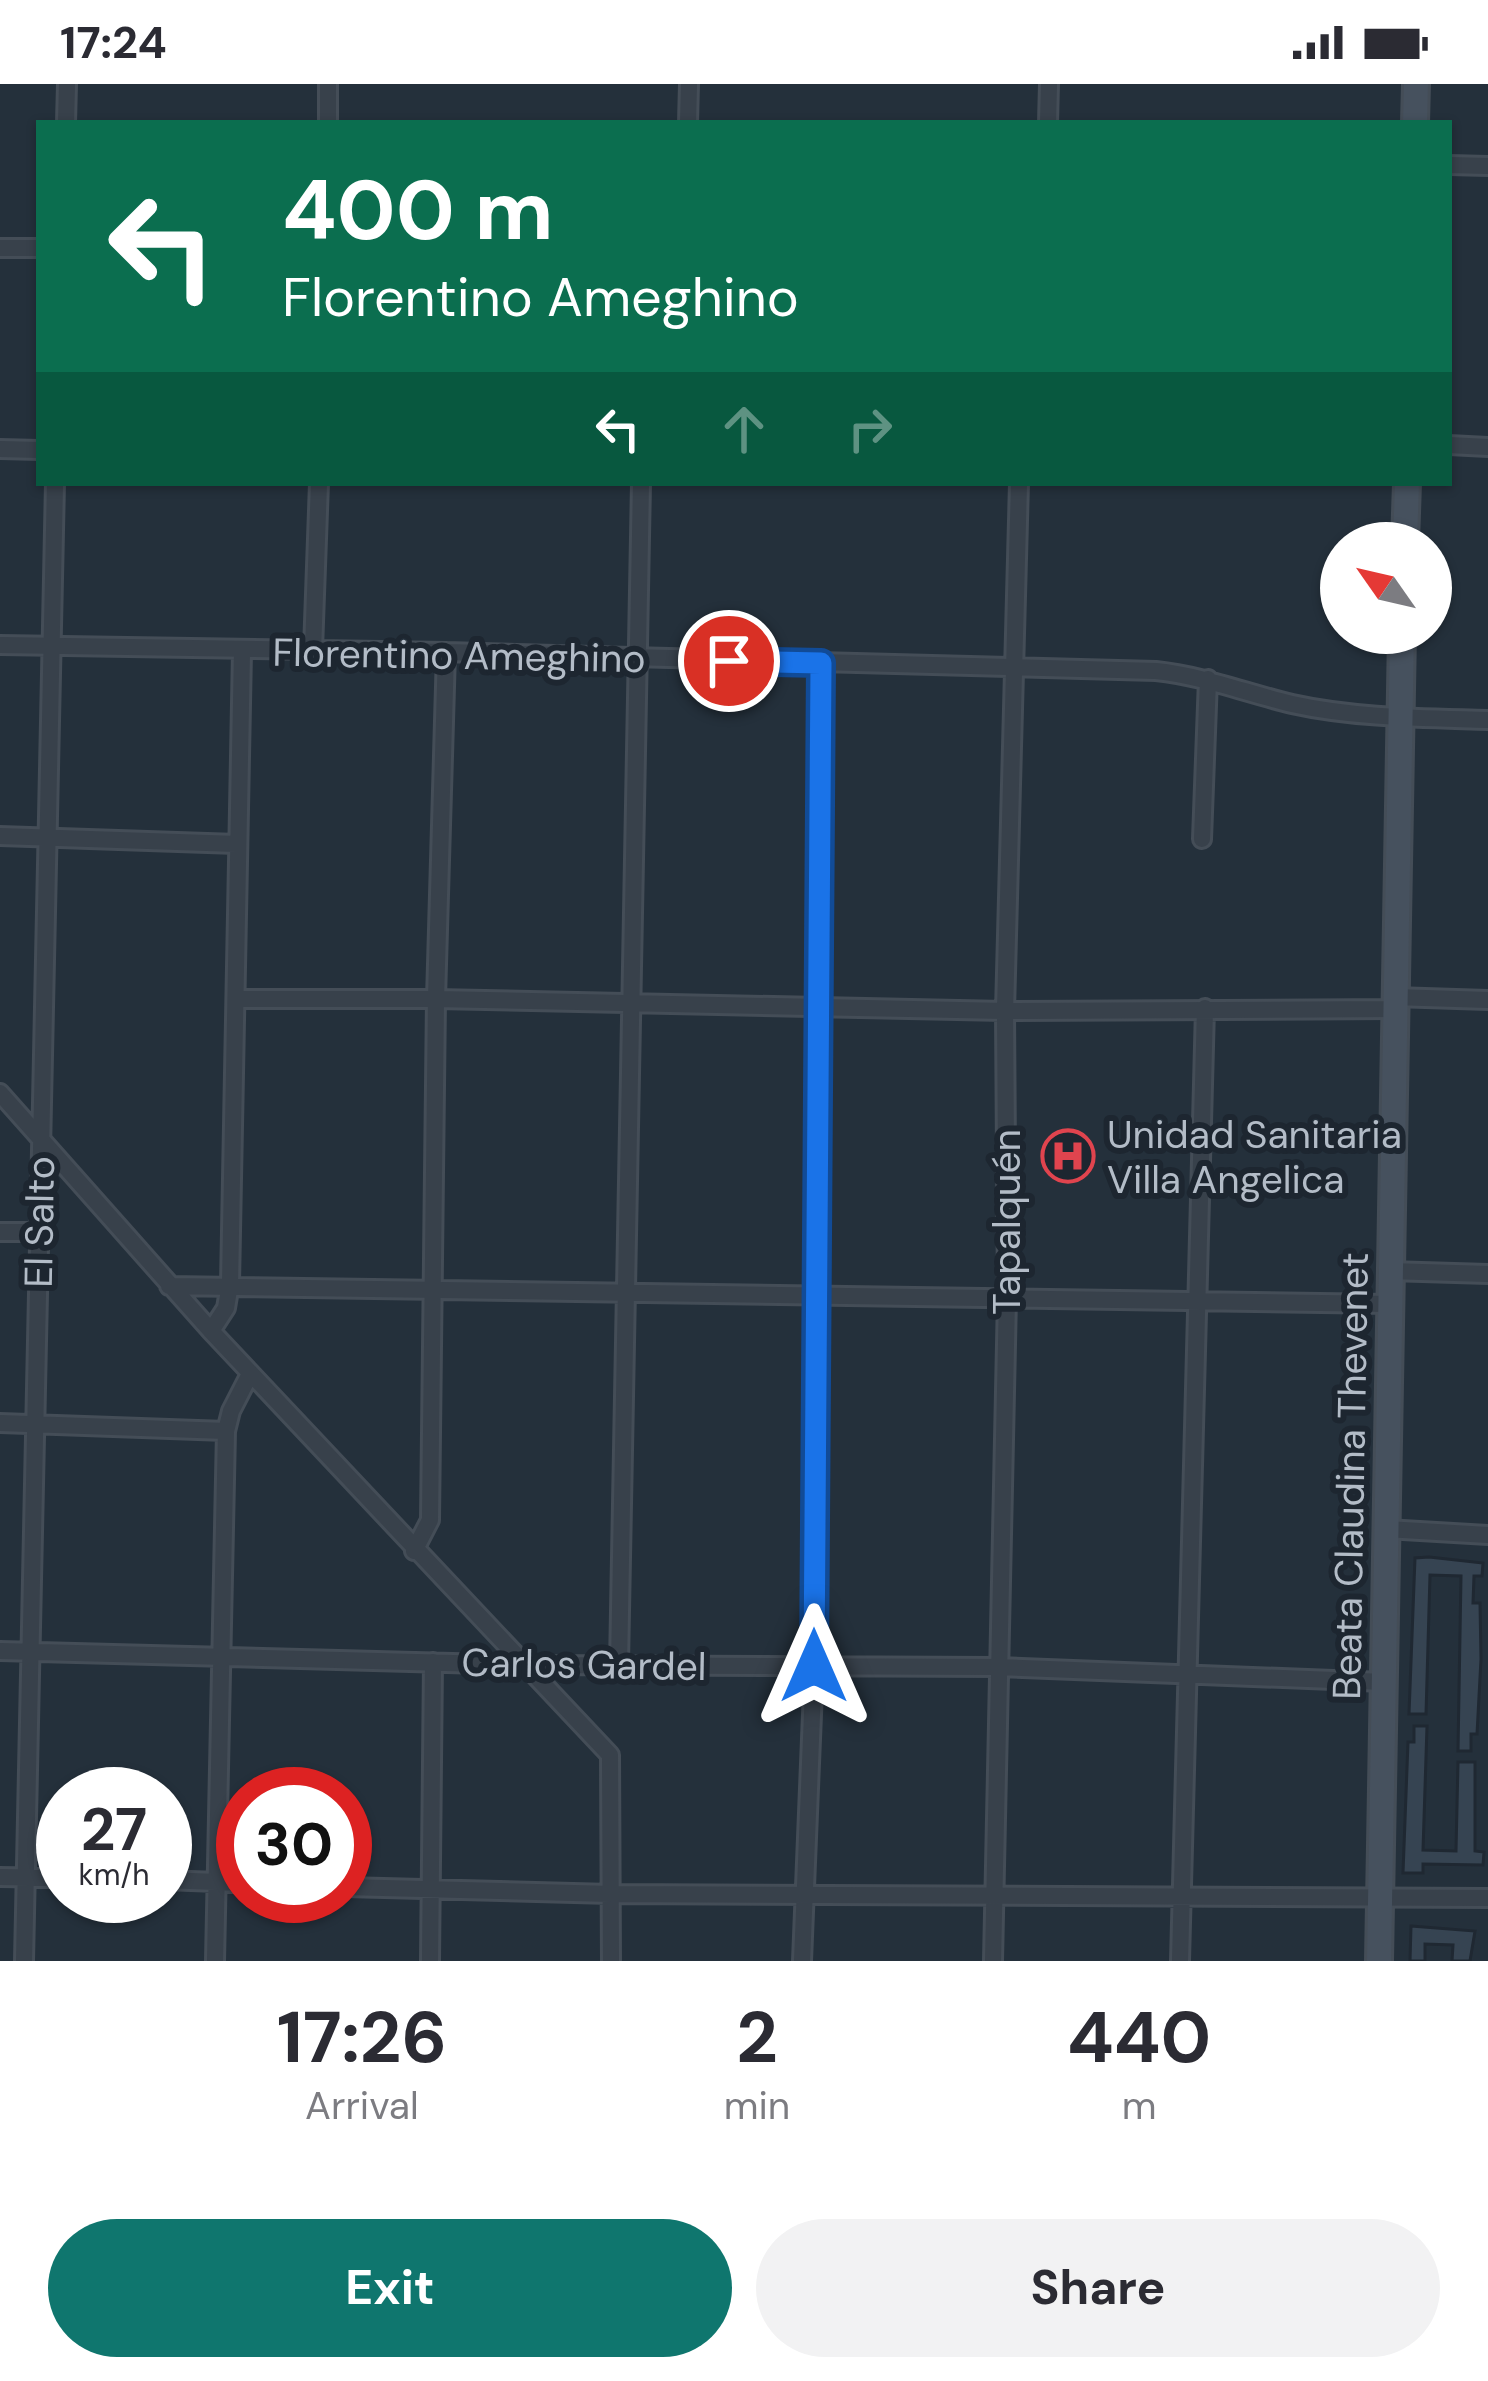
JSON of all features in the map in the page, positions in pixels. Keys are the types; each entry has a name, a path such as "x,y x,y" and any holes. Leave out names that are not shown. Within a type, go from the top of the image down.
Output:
{"main road":[{"path":"1415,120 1416,84"},
{"path":"1406,522 1407,486"},
{"name":"Beata Claudina Thevenet","path":"1379,1961 1402,654"}],"street":[{"path":"65,120 67,84"},
{"path":"328,84 328,120"},
{"path":"688,120 689,84"},
{"path":"1048,84 1048,120"},
{"path":"1452,164 1488,166"},
{"path":"0,248 36,248"},
{"path":"1452,446 1488,447"},
{"path":"0,449 36,450"},
{"name":"El Salto","path":"24,1961 55,486"},
{"path":"313,650 319,486"},
{"path":"619,1665 641,486"},
{"name":"Tapalquén","path":"993,1961 1007,1297 1005,1011 1019,486"},
{"name":"Florentino Ameghino","path":"0,645 1156,670 1208,679 1296,705 1400,717 1488,720"},
{"path":"211,1331 226,1308 230,1284 242,651"},
{"path":"414,1551 430,1520 436,999 446,652"},
{"path":"802,1961 814,1666 821,663"},
{"path":"1202,838 1208,679"},
{"path":"0,836 237,844"},
{"path":"237,999 1005,1011 1488,1000"},
{"path":"1180,1961 1205,1008"},
{"path":"0,1093 250,1374 610,1755 611,1961"},
{"path":"0,1232 38,1232"},
{"path":"1389,1271 1488,1274"},
{"path":"170,1286 1389,1304"},
{"path":"215,1961 226,1431 250,1374"},
{"path":"0,1423 226,1431"},
{"path":"1386,1529 1488,1535"},
{"name":"Carlos Gardel","path":"0,1651 524,1665 999,1667 1384,1682"},
{"path":"430,1961 433,1662"},
{"path":"0,1877 36,1877"},
{"path":"192,1881 215,1881"},
{"path":"372,1888 611,1894 1488,1898"}],"building":[{"path":"1415,1558 1483,1563 1482,1576 1474,1576 1473,1603 1480,1603 1481,1659 1477,1734 1471,1734 1471,1751 1458,1751 1461,1576 1430,1575 1426,1714 1409,1714"},
{"path":"1414,1726 1427,1726 1423,1850 1456,1851 1458,1762 1475,1762 1475,1851 1484,1852 1483,1865 1423,1864 1423,1873 1403,1873 1408,1742 1414,1742"},
{"path":"1411,1926 1475,1931 1470,1961 1452,1961 1453,1945 1425,1944 1425,1961 1410,1961"}],"place":[{"name":"Unidad Sanitaria Villa Angelica","path":"1068,1156"}],"route":[{"path":"729,661 821,663 814,1666"}]}
